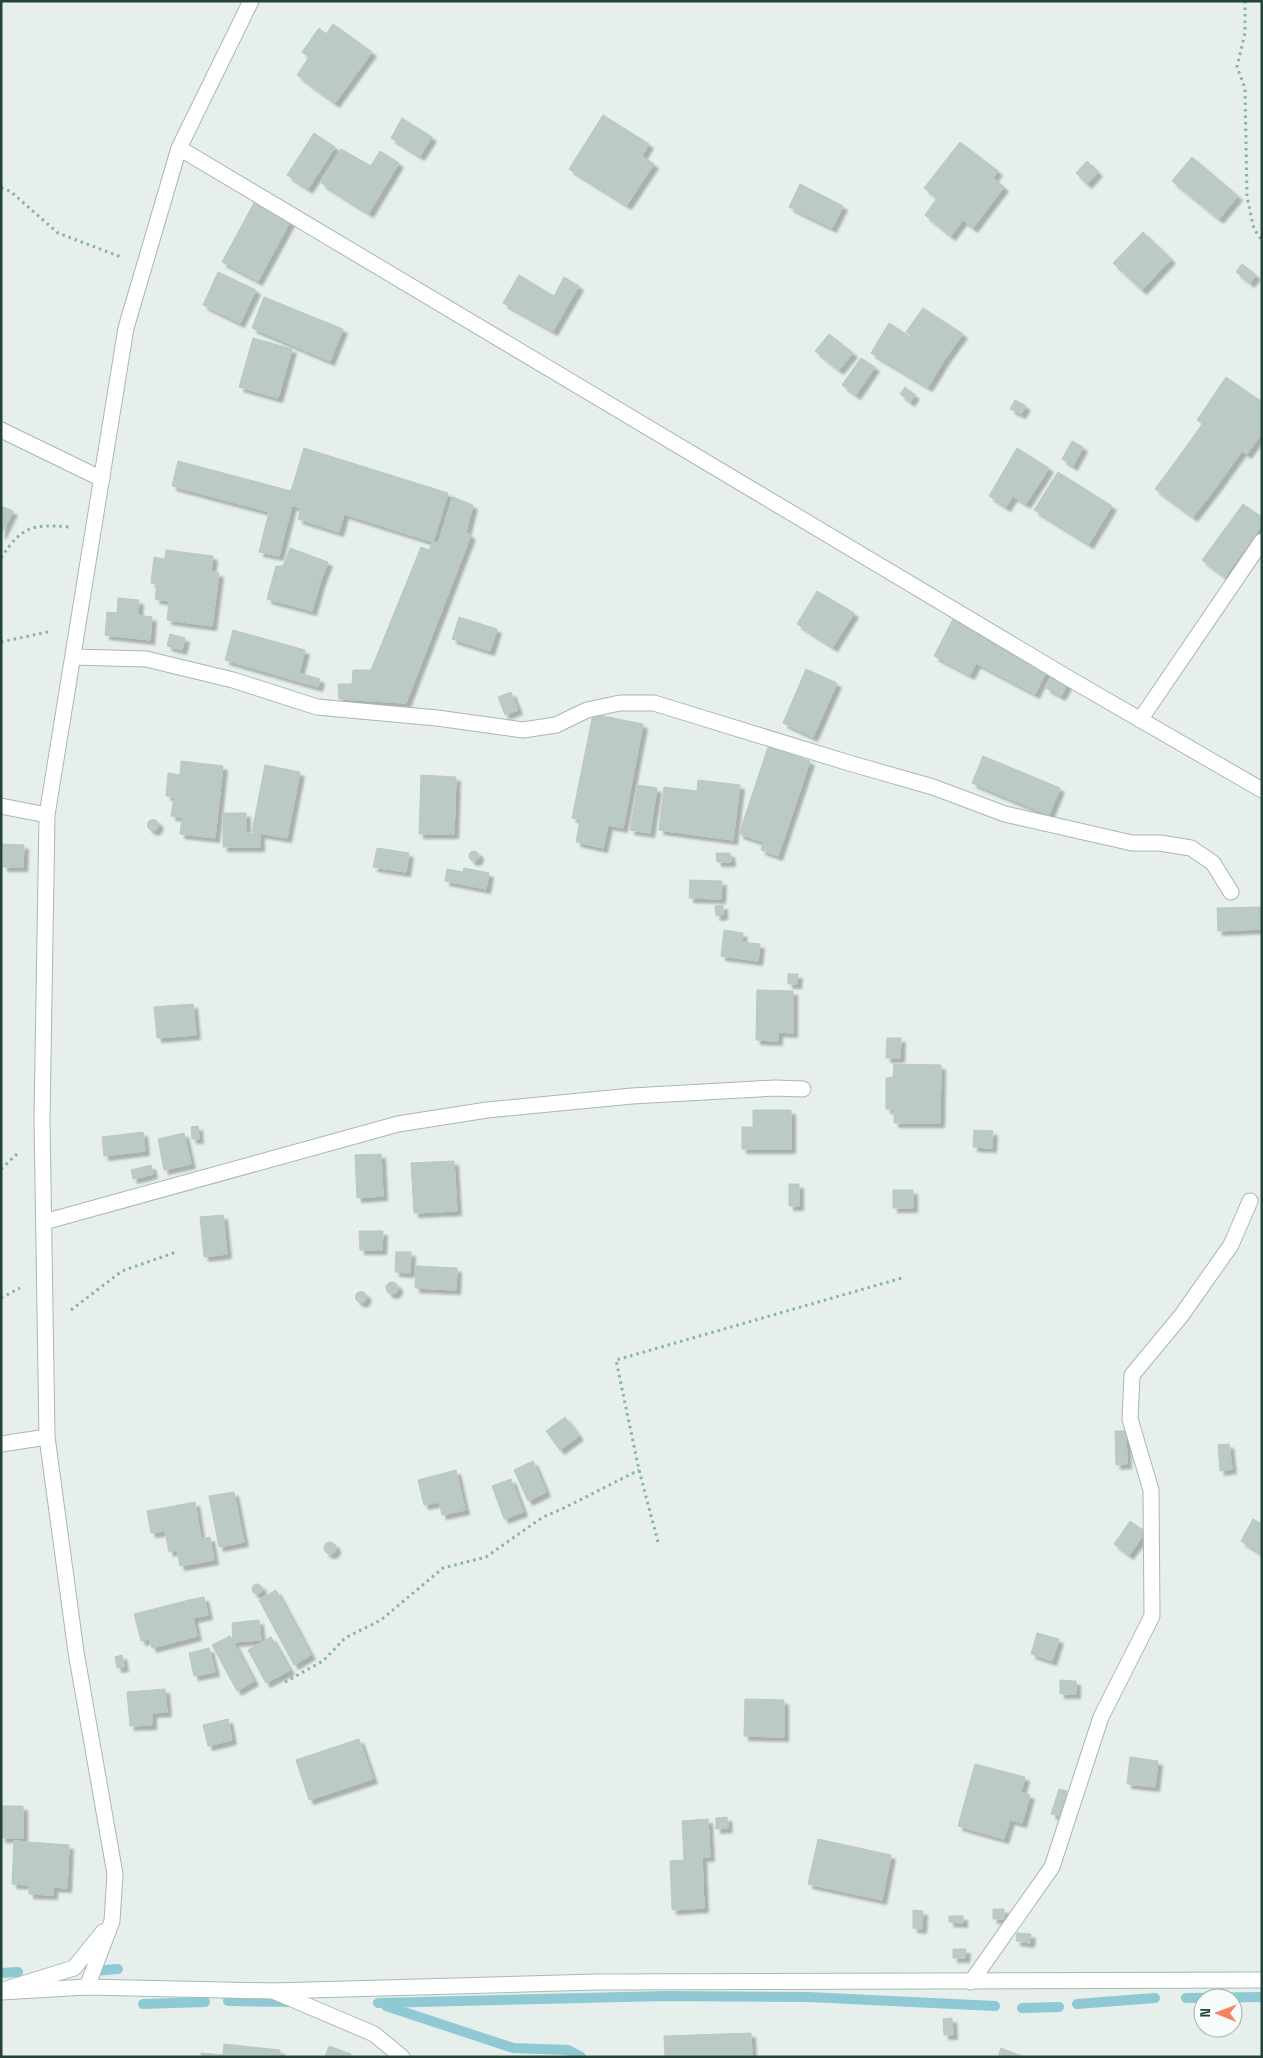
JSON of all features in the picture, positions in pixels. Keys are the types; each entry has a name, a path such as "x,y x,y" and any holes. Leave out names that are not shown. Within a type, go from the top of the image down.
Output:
{"street":[{"path":"87,1987 112,1921 115,1874 76,1652 47,1437 42,1119 47,815 126,328 179,148 250,1"},
{"path":"179,148 1140,720 1262,790"},
{"path":"1,430 102,479"},
{"path":"1140,720 1262,541"},
{"path":"73,657 146,659 233,680 317,707 437,718 524,730 556,725 587,710 620,703 654,703 933,787 1005,814 1132,843 1160,843 1191,848 1213,863 1231,892"},
{"path":"1,806 47,815"},
{"path":"44,1222 398,1124 487,1110 632,1096 774,1088 804,1089"},
{"path":"971,1982 1052,1868 1101,1718 1152,1616 1151,1490 1130,1419 1132,1375 1181,1316 1231,1245 1250,1201"},
{"path":"1,1444 47,1437"},
{"path":"1,1991 74,1968 112,1921"},
{"path":"1,1991 87,1987 273,1991 596,1982 1262,1980"},
{"path":"273,1991 374,2034 402,2057"}],"path":[{"path":"1245,1 1245,33 1237,67 1245,88 1247,197 1254,229 1262,240"},
{"path":"1,188 10,191 58,233 144,266"},
{"path":"1,558 14,537 38,525 94,529"},
{"path":"1,642 20,640 48,630 77,635"},
{"path":"46,1332 83,1299 122,1271 176,1252"},
{"path":"658,1542 639,1470 616,1360 902,1278"},
{"path":"285,1682 323,1661 345,1638 381,1620 443,1568 486,1557 543,1516 564,1508 639,1470"}],"building":[{"path":"333,24 372,52 335,103 297,75 309,57 302,52 319,28 326,34"},
{"path":"603,115 649,144 642,156 654,164 627,205 569,169"},
{"path":"402,118 432,137 420,156 391,138"},
{"path":"314,133 335,147 308,189 287,175"},
{"path":"960,142 998,171 993,178 1004,187 973,228 963,220 951,236 925,215 937,198 924,188"},
{"path":"341,149 371,166 349,201 321,183"},
{"path":"380,151 399,163 369,213 349,201"},
{"path":"1192,157 1238,196 1219,219 1172,181"},
{"path":"1087,161 1098,172 1087,184 1076,173"},
{"path":"800,184 843,206 832,228 789,207"},
{"path":"255,201 291,220 258,281 222,262"},
{"path":"1143,232 1171,259 1142,290 1113,263"},
{"path":"1242,264 1256,275 1250,283 1236,272"},
{"path":"218,272 256,290 240,323 203,305"},
{"path":"519,275 554,296 564,277 579,286 553,331 503,303"},
{"path":"264,297 343,329 330,361 252,328"},
{"path":"923,308 963,334 945,359 906,332"},
{"path":"889,323 945,359 928,387 871,353"},
{"path":"829,334 853,353 839,370 815,351"},
{"path":"253,338 292,349 278,398 239,387"},
{"path":"861,358 875,367 856,395 842,385"},
{"path":"1226,377 1262,402 1262,433 1247,454 1197,420"},
{"path":"905,387 915,395 910,402 900,394"},
{"path":"1015,400 1026,406 1021,414 1010,409"},
{"path":"1203,423 1242,451 1214,490 1175,462"},
{"path":"1072,441 1083,447 1073,466 1062,459"},
{"path":"304,448 448,493 433,542 344,514 339,532 298,519 301,508 287,504"},
{"path":"1017,448 1049,468 1026,504 1013,496 1006,507 989,496"},
{"path":"178,461 291,491 287,504 292,505 279,556 259,552 269,512 172,486"},
{"path":"1175,462 1214,490 1193,517 1155,489"},
{"path":"1058,472 1112,506 1089,544 1034,510"},
{"path":"453,497 473,505 466,532 471,535 406,703 339,699 338,684 352,684 353,670 371,670 421,547 429,550 433,542 439,543"},
{"path":"1243,504 1262,517 1262,525 1225,577 1202,560"},
{"path":"1,506 13,511 1,535"},
{"path":"290,548 328,562 321,580 283,566"},
{"path":"166,550 213,556 211,572 219,573 212,626 167,620 169,601 155,599 157,584 151,583 154,557 165,559"},
{"path":"276,566 283,566 321,580 312,611 267,599"},
{"path":"817,591 854,613 833,647 797,624"},
{"path":"118,598 139,600 138,615 152,617 150,640 105,635 107,612 117,613"},
{"path":"459,617 497,629 490,651 452,639"},
{"path":"954,617 1049,666 1035,694 976,663 970,675 934,656"},
{"path":"233,630 305,650 299,673 320,679 318,687 225,660"},
{"path":"170,634 185,638 182,650 167,646"},
{"path":"806,669 837,683 813,737 783,723"},
{"path":"1055,670 1070,679 1061,696 1046,688"},
{"path":"511,692 518,710 505,715 498,697"},
{"path":"593,714 643,724 623,828 608,825 603,848 576,842 580,820 572,818"},
{"path":"768,747 810,761 778,856 761,850 763,842 739,834"},
{"path":"983,756 1060,788 1049,815 972,783"},
{"path":"181,761 223,766 215,838 180,834 182,817 171,816 174,797 166,796 168,773 180,775"},
{"path":"265,765 300,772 287,838 252,832"},
{"path":"421,775 456,777 454,834 419,834"},
{"path":"698,780 740,785 733,840 659,830 664,787 697,791"},
{"path":"638,785 657,788 650,833 630,830"},
{"path":"223,813 246,813 246,833 260,834 260,847 223,847"},
{"path":"153,819 159,825 153,831 147,825"},
{"path":"3,844 24,845 23,867 3,867"},
{"path":"377,848 409,853 406,872 373,867"},
{"path":"472,851 476,851 479,856 478,860 472,861 469,858 469,854"},
{"path":"716,853 730,853 731,862 717,862"},
{"path":"464,868 489,873 486,889 445,881 447,869 463,872"},
{"path":"690,880 722,881 721,899 689,898"},
{"path":"723,905 723,915 716,916 715,906"},
{"path":"1262,907 1262,929 1218,931 1217,908"},
{"path":"724,930 743,933 741,942 760,944 758,961 721,956"},
{"path":"788,974 798,974 797,984 788,984"},
{"path":"757,990 793,991 793,1033 778,1032 778,1041 756,1040"},
{"path":"193,1004 196,1035 157,1038 154,1007"},
{"path":"887,1038 901,1038 900,1058 886,1058"},
{"path":"894,1064 941,1065 940,1123 894,1123 894,1109 886,1109 886,1078 893,1077"},
{"path":"753,1110 791,1110 791,1149 742,1149 742,1127 753,1127"},
{"path":"198,1126 199,1139 192,1139 191,1127"},
{"path":"974,1130 993,1131 992,1148 973,1147"},
{"path":"143,1132 145,1151 104,1156 102,1137"},
{"path":"184,1133 191,1164 164,1170 158,1139"},
{"path":"381,1154 383,1196 357,1198 355,1155"},
{"path":"454,1161 457,1211 414,1213 411,1163"},
{"path":"151,1165 153,1174 133,1179 131,1170"},
{"path":"789,1184 799,1184 799,1206 789,1206"},
{"path":"893,1190 913,1190 913,1208 893,1208"},
{"path":"223,1215 227,1254 204,1257 200,1217"},
{"path":"359,1231 383,1231 382,1250 360,1250"},
{"path":"396,1252 411,1252 410,1273 395,1272"},
{"path":"416,1266 457,1268 456,1290 415,1288"},
{"path":"394,1282 397,1283 397,1293 390,1294 387,1293 386,1286 387,1283"},
{"path":"359,1292 363,1292 366,1297 365,1301 359,1302 356,1299 356,1295"},
{"path":"565,1417 579,1436 560,1450 546,1431"},
{"path":"1115,1431 1126,1431 1127,1464 1116,1465"},
{"path":"1229,1444 1232,1469 1220,1471 1218,1445"},
{"path":"533,1461 546,1492 528,1501 514,1470"},
{"path":"456,1470 465,1510 442,1515 439,1502 424,1505 418,1480"},
{"path":"511,1479 523,1512 504,1519 492,1486"},
{"path":"234,1492 244,1542 219,1547 209,1496"},
{"path":"195,1502 201,1539 210,1537 214,1560 180,1566 177,1550 169,1552 165,1531 151,1533 147,1511"},
{"path":"1253,1519 1262,1524 1262,1554 1241,1541"},
{"path":"1130,1521 1146,1532 1129,1555 1114,1544"},
{"path":"330,1542 336,1548 330,1554 324,1548"},
{"path":"255,1584 259,1584 262,1589 261,1593 255,1594 252,1591 252,1587"},
{"path":"276,1590 311,1655 294,1665 259,1600"},
{"path":"204,1597 208,1615 193,1618 189,1600"},
{"path":"189,1600 197,1636 152,1648 149,1639 141,1641 134,1614"},
{"path":"259,1620 261,1640 233,1642 232,1623"},
{"path":"1037,1633 1059,1639 1052,1661 1031,1654"},
{"path":"230,1636 254,1681 237,1691 212,1645"},
{"path":"271,1637 290,1670 266,1683 248,1650"},
{"path":"209,1648 215,1672 194,1676 189,1653"},
{"path":"122,1655 124,1667 117,1668 115,1657"},
{"path":"1060,1680 1076,1681 1076,1694 1060,1694"},
{"path":"165,1689 167,1712 152,1713 152,1725 130,1726 127,1692"},
{"path":"745,1699 784,1700 784,1737 744,1736"},
{"path":"228,1719 232,1740 208,1746 203,1725"},
{"path":"359,1739 373,1779 309,1800 296,1760"},
{"path":"1130,1757 1158,1761 1155,1787 1127,1784"},
{"path":"975,1764 1025,1777 1021,1792 1030,1795 1022,1823 1010,1820 1004,1839 958,1826"},
{"path":"1059,1789 1067,1791 1060,1816 1051,1814"},
{"path":"1,1806 23,1806 23,1838 1,1838"},
{"path":"727,1817 728,1828 716,1829 716,1818"},
{"path":"708,1819 710,1857 702,1857 704,1908 672,1910 670,1861 684,1860 682,1821"},
{"path":"818,1839 891,1855 882,1900 808,1884"},
{"path":"14,1841 69,1845 67,1888 53,1887 53,1895 29,1894 29,1885 12,1884"},
{"path":"993,1909 1004,1909 1004,1919 993,1919"},
{"path":"913,1910 923,1911 922,1929 913,1928"},
{"path":"949,1916 963,1916 963,1923 949,1922"},
{"path":"1017,1933 1031,1934 1030,1943 1016,1941"},
{"path":"953,1949 966,1949 965,1958 953,1958"},
{"path":"952,2018 953,2035 944,2035 943,2019"},
{"path":"751,2033 752,2057 665,2057 664,2036"},
{"path":"224,2044 280,2050 280,2057 201,2057 201,2053 223,2055"},
{"path":"329,2046 351,2054 350,2057 325,2057"},
{"path":"1001,2048 1024,2057 998,2057"}],"waterway":[{"path":"94,1971 118,1969"},
{"path":"1,1973 18,1972"},
{"path":"378,2003 666,1996 808,1997 995,2006"},
{"path":"1186,1998 1262,1997"},
{"path":"1077,2004 1155,1998"},
{"path":"228,2001 293,2002"},
{"path":"143,2004 205,2002"},
{"path":"386,2006 513,2048 568,2050 581,2057"},
{"path":"1022,2008 1059,2007"}]}
